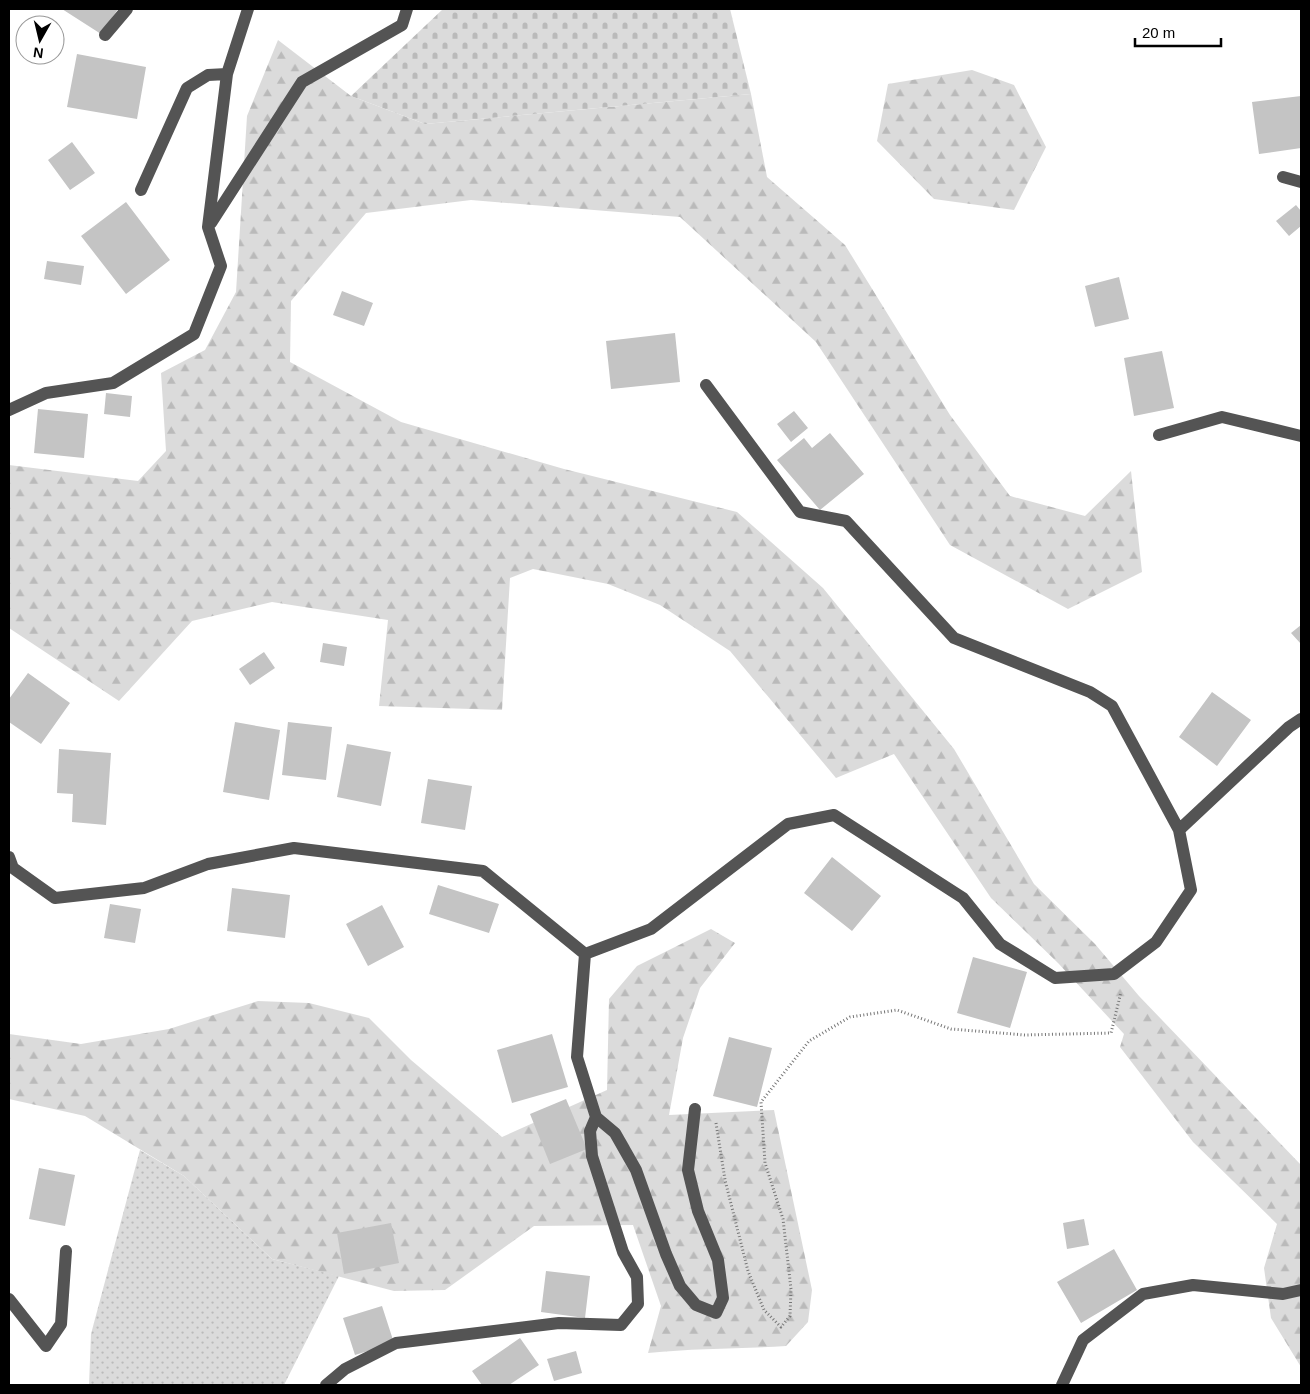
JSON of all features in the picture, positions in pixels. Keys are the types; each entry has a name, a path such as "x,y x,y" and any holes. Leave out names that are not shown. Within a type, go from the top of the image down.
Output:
{"street":[{"path":"104,35 127,9"},
{"path":"9,410 46,393 113,383 194,334 221,266 208,227 227,74 248,9"},
{"path":"208,227 302,82 402,25 407,9"},
{"path":"140,190 187,88 208,75 227,74"},
{"path":"1283,177 1301,182"},
{"path":"585,954 651,929 788,824 834,815 962,898 1000,944 1054,978 1114,974 1156,942 1192,890 1179,830 1112,706 1090,692 954,638 846,521 800,512 706,385"},
{"path":"1159,435 1222,417 1301,436"},
{"path":"1289,727 1301,710"},
{"path":"1179,830 1289,727 1301,719"},
{"path":"9,857 13,868 55,898 144,888 208,864 294,848 483,871 585,954"},
{"path":"585,954 577,1057 596,1117 615,1134 636,1170 666,1254 680,1286 696,1305 716,1313 723,1298 718,1260 698,1211 688,1170 695,1109"},
{"path":"326,1385 345,1369 396,1343 559,1323 621,1325 638,1304 637,1277 623,1252 592,1156 590,1131 596,1117"},
{"path":"9,1299 46,1346 61,1324 66,1251"},
{"path":"1062,1385 1083,1340 1143,1294 1193,1285 1283,1294 1301,1290"}],"path":[{"path":"695,1109 715,1107 717,1134 725,1180 748,1271 764,1310 781,1327 790,1316 791,1289 783,1219 765,1163 761,1102 809,1041 850,1017 897,1010 951,1029 1025,1035 1111,1033 1129,963"}],"green space":[{"path":"443,9 730,9 751,94 425,124 351,96"},
{"path":"278,40 351,96 425,124 751,94 767,177 845,245 950,415 1010,496 1085,516 1131,471 1142,572 1068,609 950,545 816,342 680,217 471,200 366,213 291,301 290,362 401,422 564,469 737,512 823,588 954,749 1034,884 1095,944 1139,996 1301,1165 1301,1367 1271,1318 1264,1268 1277,1224 1193,1142 1120,1047 1124,1034 1058,963 991,898 894,754 836,778 730,651 660,605 608,584 533,569 510,578 502,710 379,706 388,620 272,602 192,621 119,701 9,628 9,465 138,481 166,451 161,373 205,350 236,292 247,116"},
{"path":"972,70 1014,85 1046,147 1014,210 934,199 877,141 888,84"},
{"path":"711,929 735,943 700,988 683,1038 669,1115 774,1110 812,1290 808,1322 786,1346 648,1353 661,1306 633,1225 534,1226 445,1290 394,1291 272,1259 184,1176 85,1116 9,1099 9,1034 81,1044 169,1029 258,1001 309,1003 369,1018 411,1060 502,1137 607,1090 609,999 637,966"},
{"path":"140,1150 184,1176 272,1259 339,1276 284,1385 89,1385 91,1334"}],"building":[{"path":"62,9 118,9 101,34"},
{"path":"77,54 146,67 137,119 67,107"},
{"path":"1301,96 1301,148 1259,154 1252,102"},
{"path":"72,142 95,173 70,190 48,160"},
{"path":"126,202 170,260 126,294 81,236"},
{"path":"1296,205 1301,211 1301,226 1289,236 1276,221"},
{"path":"47,261 84,266 81,285 44,279"},
{"path":"1119,277 1129,319 1095,327 1085,286"},
{"path":"342,291 373,303 364,326 333,315"},
{"path":"675,333 680,382 611,389 606,341"},
{"path":"1162,351 1174,408 1134,416 1124,358"},
{"path":"106,393 132,396 130,417 104,414"},
{"path":"38,409 88,414 84,458 34,453"},
{"path":"794,411 808,428 791,442 777,424"},
{"path":"830,433 864,474 820,510 777,460 804,438 812,448"},
{"path":"1301,625 1301,644 1291,633"},
{"path":"323,643 347,647 344,666 320,662"},
{"path":"264,652 275,668 250,685 239,669"},
{"path":"28,673 70,703 41,744 9,722 9,699"},
{"path":"1212,692 1251,720 1217,766 1179,737"},
{"path":"235,722 280,730 269,800 223,792"},
{"path":"288,722 332,727 326,780 282,775"},
{"path":"347,744 391,752 381,806 337,797"},
{"path":"59,749 111,753 106,825 72,822 73,794 57,793"},
{"path":"428,779 472,786 465,830 421,823"},
{"path":"832,857 881,896 852,931 804,893"},
{"path":"438,885 499,904 489,933 429,914"},
{"path":"232,888 290,895 285,938 227,931"},
{"path":"110,904 141,909 135,943 104,938"},
{"path":"382,905 404,947 368,966 346,924"},
{"path":"973,957 1027,972 1010,1028 957,1013"},
{"path":"552,1034 568,1087 512,1103 497,1050"},
{"path":"729,1037 772,1048 757,1107 713,1096"},
{"path":"566,1099 587,1149 550,1164 530,1114"},
{"path":"39,1168 75,1175 65,1226 29,1219"},
{"path":"1084,1219 1089,1245 1067,1249 1063,1223"},
{"path":"391,1223 399,1263 344,1274 337,1233"},
{"path":"1114,1249 1137,1290 1081,1323 1057,1282"},
{"path":"546,1271 590,1276 585,1318 541,1312"},
{"path":"382,1306 394,1343 355,1355 343,1318"},
{"path":"520,1338 539,1365 509,1385 482,1385 472,1371"},
{"path":"576,1351 582,1373 554,1381 547,1359"}]}
